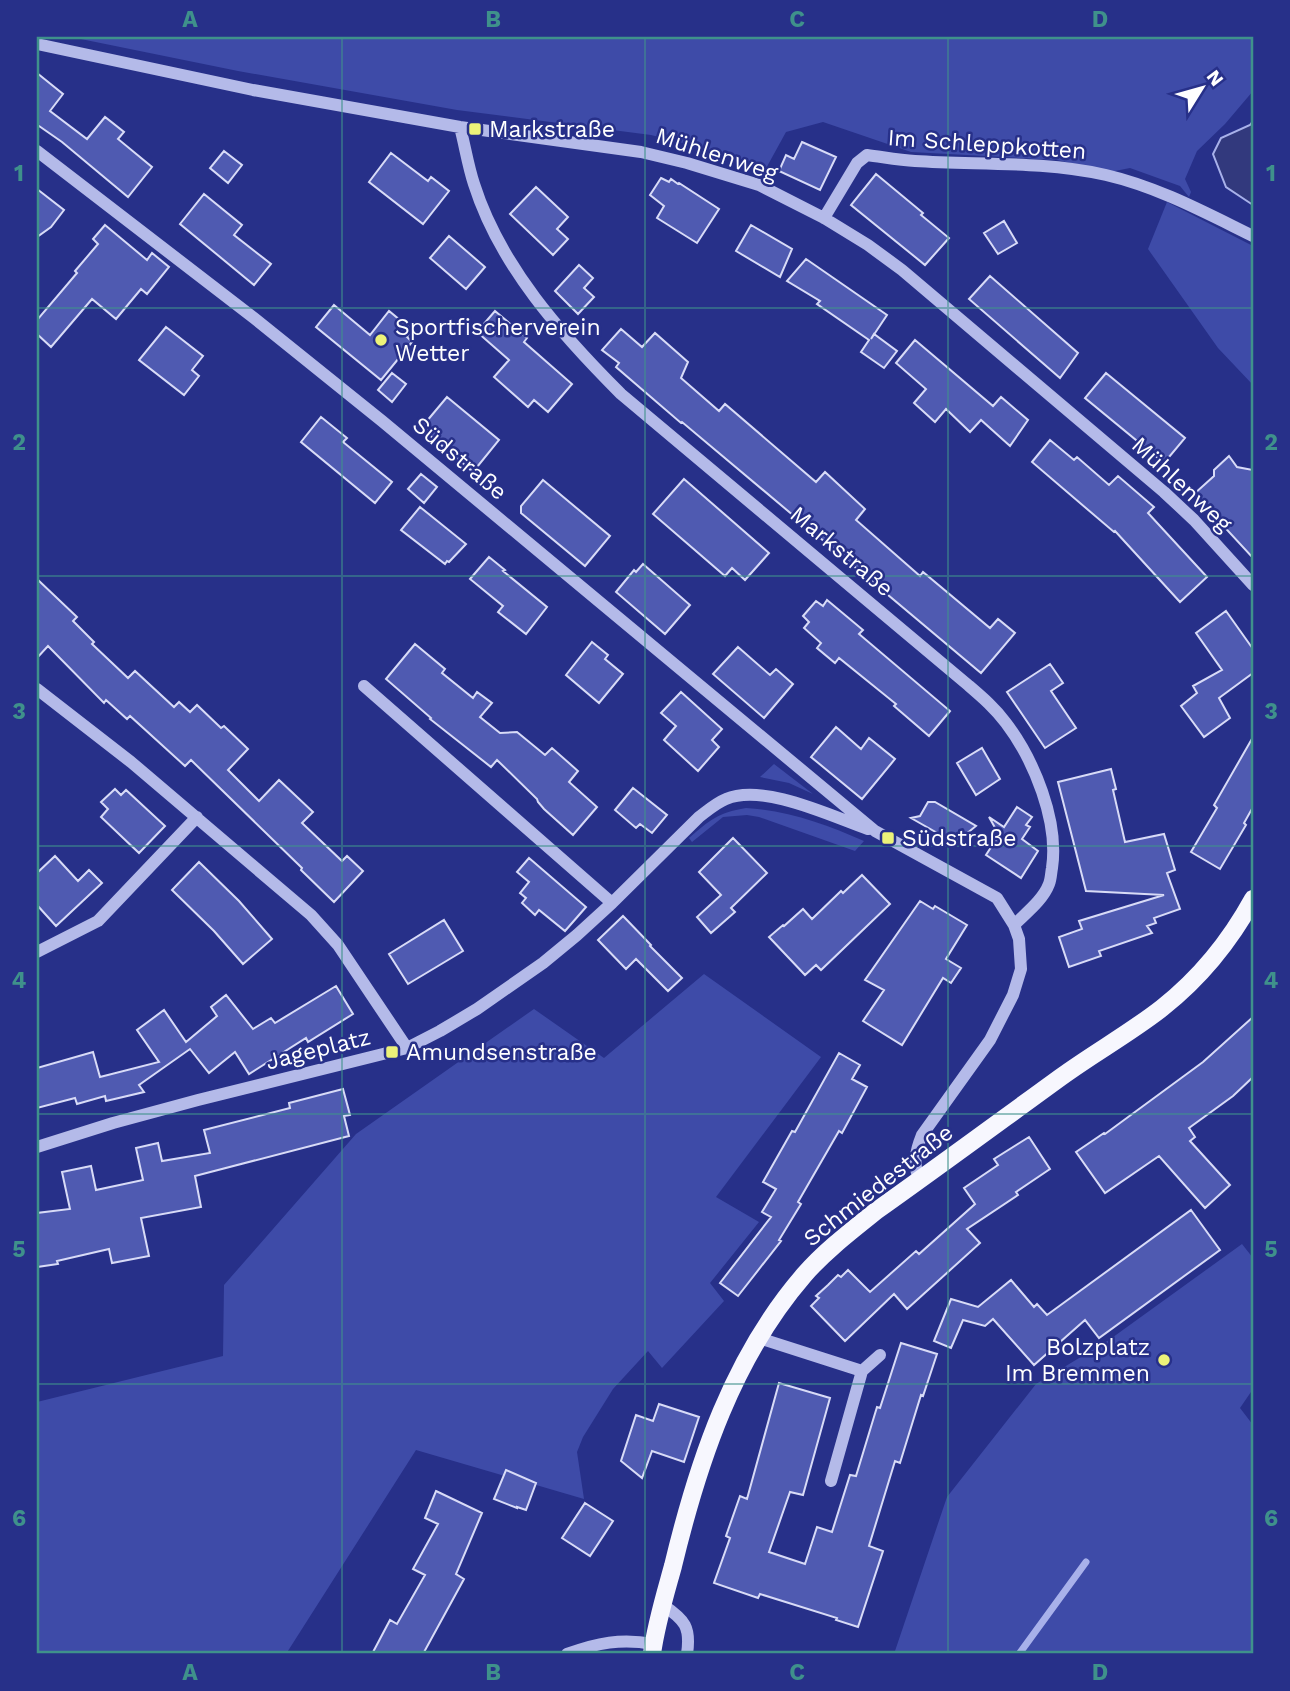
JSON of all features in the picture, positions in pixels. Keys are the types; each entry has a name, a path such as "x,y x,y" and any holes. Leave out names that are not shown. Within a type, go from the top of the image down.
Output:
{"main road":[{"name":"Schmiedestraße","path":"653,1649 691,1495 716,1425 759,1338 804,1275 846,1236 920,1180 1160,1009 1216,956 1246,921 1253,899"}],"street":[{"name":"Mühlenweg","path":"37,44 253,90 460,127 660,155 759,185 824,218 868,245 911,278 1160,488 1194,520 1253,585"},
{"name":"Markstraße","path":"460,127 474,185 496,236 537,298 596,369 621,394 968,685 991,705 1007,724 1036,777 1049,818 1053,847 1049,884 1039,900 1014,925"},
{"name":"Südstraße","path":"37,151 254,318 382,421 875,831 997,898 1014,925 1019,939 1021,969 1013,995 995,1031 922,1135 916,1150 915,1171 920,1180"},
{"name":"Im Schleppkotten","path":"824,218 857,163 867,155 912,161 1076,169 1145,187 1253,236"},
{"path":"364,686 612,903"},
{"path":"37,689 131,762 311,915 326,930 407,1048"},
{"name":"Jageplatz","path":"37,1147 198,1100 407,1048 509,988 577,935 699,817 725,799 749,794 775,798 875,831"},
{"path":"37,952 98,922 197,817"},
{"path":"759,1338 862,1371"},
{"path":"831,1480 862,1371 880,1355"},
{"path":"663,1605 681,1617 686,1625 687,1654"},
{"path":"567,1654 615,1641 634,1640 653,1649"}],"shaded area":[{"path":"71,37 1253,37 1253,91 1197,151 1185,179 1191,192 1189,197 1180,186 1130,168 1110,172 1057,160 911,152 823,122 786,132 764,172 702,148 651,135 457,110 238,71"},
{"path":"1253,121 1253,205 1226,187 1213,154 1221,138 1250,125"},
{"path":"1167,202 1253,246 1253,385 1218,348 1148,249"},
{"path":"774,764 813,794 789,783 760,777"},
{"path":"746,808 806,819 864,841 855,851 747,815 723,817 692,842 689,838 714,818"},
{"path":"704,974 821,1057 716,1197 759,1222 710,1283 724,1301 662,1368 648,1351 613,1389 583,1437 577,1452 584,1499 416,1450 286,1654 37,1654 37,1402 223,1356 224,1285 356,1134 534,1009 604,1058"},
{"path":"1242,1244 1253,1258 1253,1389 1240,1408 1253,1425 1253,1654 894,1654 947,1497 1036,1384 1109,1340"}],"building":[{"path":"37,73 63,94 50,111 87,139 105,117 124,132 118,139 152,167 128,197 62,142 39,126 37,128"},
{"path":"802,142 836,157 820,190 779,171 786,155 794,159"},
{"path":"224,151 242,165 228,183 210,168"},
{"path":"391,153 428,181 431,177 449,191 423,224 369,182"},
{"path":"876,174 949,238 925,265 851,205"},
{"path":"661,178 679,183 719,209 697,243 657,218 664,206 650,195"},
{"path":"536,187 568,217 557,229 568,239 553,255 510,214"},
{"path":"37,189 64,210 51,227 37,237"},
{"path":"204,194 242,225 234,235 271,264 254,285 180,224"},
{"path":"1004,221 1017,243 998,254 984,233"},
{"path":"105,225 147,260 152,253 169,267 147,294 141,289 116,319 92,299 51,347 37,334 37,320 98,244 93,239"},
{"path":"751,225 792,249 780,277 736,251"},
{"path":"449,236 485,267 466,289 430,258"},
{"path":"806,259 887,315 874,334 897,351 884,368 861,352 869,340 817,304 820,301 787,281"},
{"path":"579,265 593,278 584,288 594,297 578,314 555,291"},
{"path":"990,276 1078,353 1060,378 969,299"},
{"path":"334,305 370,335 389,311 412,330 407,337 412,342 381,380 316,327"},
{"path":"495,311 527,338 524,342 572,384 548,412 534,400 528,407 494,377 509,360 477,332"},
{"path":"166,327 203,356 192,370 199,376 184,395 139,360"},
{"path":"621,329 642,347 655,333 688,362 681,378 719,411 725,404 816,482 825,472 865,509 856,520 920,576 923,572 990,628 998,619 1015,633 981,673 616,367 619,363 602,350"},
{"path":"915,340 993,406 1001,397 1028,420 1010,446 981,420 970,432 946,409 935,422 914,403 926,389 896,363"},
{"path":"392,373 406,384 392,402 378,390"},
{"path":"1106,373 1185,438 1164,463 1085,398"},
{"path":"447,397 499,440 473,472 421,428"},
{"path":"321,417 347,438 343,442 392,482 375,503 301,442"},
{"path":"1050,440 1074,460 1077,457 1109,485 1118,476 1154,507 1148,513 1207,577 1180,602 1115,531 1032,462"},
{"path":"1229,456 1237,467 1253,470 1253,558 1194,494 1214,476 1214,470"},
{"path":"421,474 437,487 424,503 408,489"},
{"path":"684,479 769,553 745,580 732,568 725,576 653,514"},
{"path":"543,480 610,536 585,566 521,513 521,506"},
{"path":"420,507 466,544 445,564 401,530"},
{"path":"489,557 547,607 526,634 498,612 503,606 470,579"},
{"path":"643,564 690,605 665,634 616,592 634,570 636,572"},
{"path":"37,579 77,617 73,621 94,642 92,644 128,678 135,671 174,707 179,702 190,712 197,705 248,749 228,770 259,801 279,780 313,812 302,823 342,861 347,856 363,871 334,902 191,760 185,766 130,716 127,719 106,700 104,703 48,646 37,658"},
{"path":"827,600 863,630 859,634 950,711 929,736 894,706 896,704 839,658 835,663 817,648 821,643 804,628 809,622 803,616 816,601 823,606"},
{"path":"1226,611 1253,649 1253,673 1219,698 1230,718 1204,737 1181,706 1197,693 1193,686 1222,670 1196,633"},
{"path":"592,642 608,655 605,659 623,674 599,703 566,675"},
{"path":"415,644 445,669 442,673 473,698 477,692 492,703 480,717 500,733 517,732 545,755 552,748 578,771 569,782 597,807 573,835 497,760 491,767 430,719 386,679"},
{"path":"738,647 770,675 776,669 793,684 764,718 713,674"},
{"path":"1050,664 1063,683 1051,691 1076,728 1045,748 1007,692"},
{"path":"681,692 722,729 712,740 719,747 698,771 664,740 676,726 661,713"},
{"path":"836,727 861,749 869,738 895,759 862,799 811,757"},
{"path":"1253,737 1253,807 1244,823 1246,825 1220,869 1191,852"},
{"path":"982,748 1000,779 976,795 957,763"},
{"path":"1111,769 1125,842 1164,834 1175,870 1167,873 1180,909 1154,918 1156,923 1147,926 1152,933 1099,951 1101,956 1069,967 1059,937 1082,929 1079,921 1164,895 1086,891 1058,782"},
{"path":"633,788 667,815 652,833 640,824 636,828 615,810"},
{"path":"115,789 121,795 126,790 165,826 139,853 101,817 108,809 101,802"},
{"path":"928,802 935,802 976,826 955,843 911,818 920,816"},
{"path":"1017,807 1032,817 1026,825 1030,827 1022,839 1038,851 1021,878 986,855 997,838 1003,842 989,817 1004,827"},
{"path":"733,838 767,873 731,908 735,912 711,933 697,917 721,895 699,872"},
{"path":"55,856 78,881 89,870 102,883 56,926 37,905 37,873"},
{"path":"529,858 586,907 565,931 539,910 535,915 522,903 526,898 520,893 529,882 517,872"},
{"path":"199,862 239,901 272,939 243,964 172,890"},
{"path":"862,875 890,904 821,970 816,965 805,975 769,937 803,909 812,919"},
{"path":"920,901 933,909 935,906 967,925 946,959 961,968 951,983 943,978 902,1045 863,1021 884,990 865,980"},
{"path":"623,916 682,978 668,991 636,959 626,969 598,940"},
{"path":"444,920 463,951 408,984 389,954"},
{"path":"336,986 353,1014 308,1042 306,1038 249,1074 235,1052 209,1073 190,1049 139,1085 144,1092 106,1101 105,1096 77,1104 75,1098 37,1108 37,1068 93,1052 100,1077 159,1062 137,1030 164,1010 186,1042 217,1016 211,1007 226,995 253,1029 271,1018 275,1023"},
{"path":"1253,1017 1253,1077 1233,1096 1189,1128 1195,1137 1190,1141 1230,1185 1205,1208 1159,1156 1105,1193 1076,1152 1203,1062"},
{"path":"839,1053 860,1065 852,1079 867,1087 842,1133 839,1131 798,1202 801,1204 779,1240 781,1241 738,1296 720,1283 771,1217 762,1212 776,1189 763,1182 792,1131 795,1132"},
{"path":"343,1089 350,1115 344,1116 349,1136 195,1176 201,1207 141,1218 149,1256 112,1263 109,1249 57,1261 58,1264 37,1267 37,1213 70,1209 62,1172 91,1166 96,1190 143,1180 136,1148 158,1143 162,1161 210,1153 204,1130 290,1108 289,1103"},
{"path":"1029,1137 1050,1169 1016,1192 1018,1195 967,1229 980,1243 907,1309 894,1294 845,1341 811,1306 819,1298 816,1296 838,1275 841,1277 848,1270 870,1292 916,1251 919,1254 975,1204 964,1188 998,1165 994,1159"},
{"path":"1191,1210 1220,1250 1099,1338 1085,1320 1034,1365 993,1319 985,1326 963,1320 951,1348 934,1341 951,1299 978,1307 1011,1280 1034,1307 1037,1304 1047,1315"},
{"path":"901,1343 937,1354 900,1463 895,1461 869,1546 883,1551 858,1627 760,1594 758,1598 714,1583 730,1538 726,1536 740,1496 747,1499 779,1383 830,1398 803,1495 790,1492 769,1552 805,1564 817,1527 832,1532 850,1475 856,1476 877,1407 880,1408"},
{"path":"659,1404 699,1417 684,1462 652,1451 642,1478 621,1461 636,1415 653,1421"},
{"path":"506,1470 536,1483 526,1510 494,1499"},
{"path":"436,1491 482,1513 456,1574 464,1579 423,1654 372,1654 390,1620 397,1624 425,1575 413,1569 438,1524 425,1518"},
{"path":"585,1503 613,1521 590,1556 562,1538"}],"waterway":[{"path":"1019,1654 1086,1562"}],"place":[{"name":"Markstraße","path":"475,129"},
{"name":"Sportfischerverein Wetter","path":"381,340"},
{"name":"Südstraße","path":"888,838"},
{"name":"Amundsenstraße","path":"392,1052"},
{"name":"Bolzplatz Im Bremmen","path":"1164,1360"}]}
